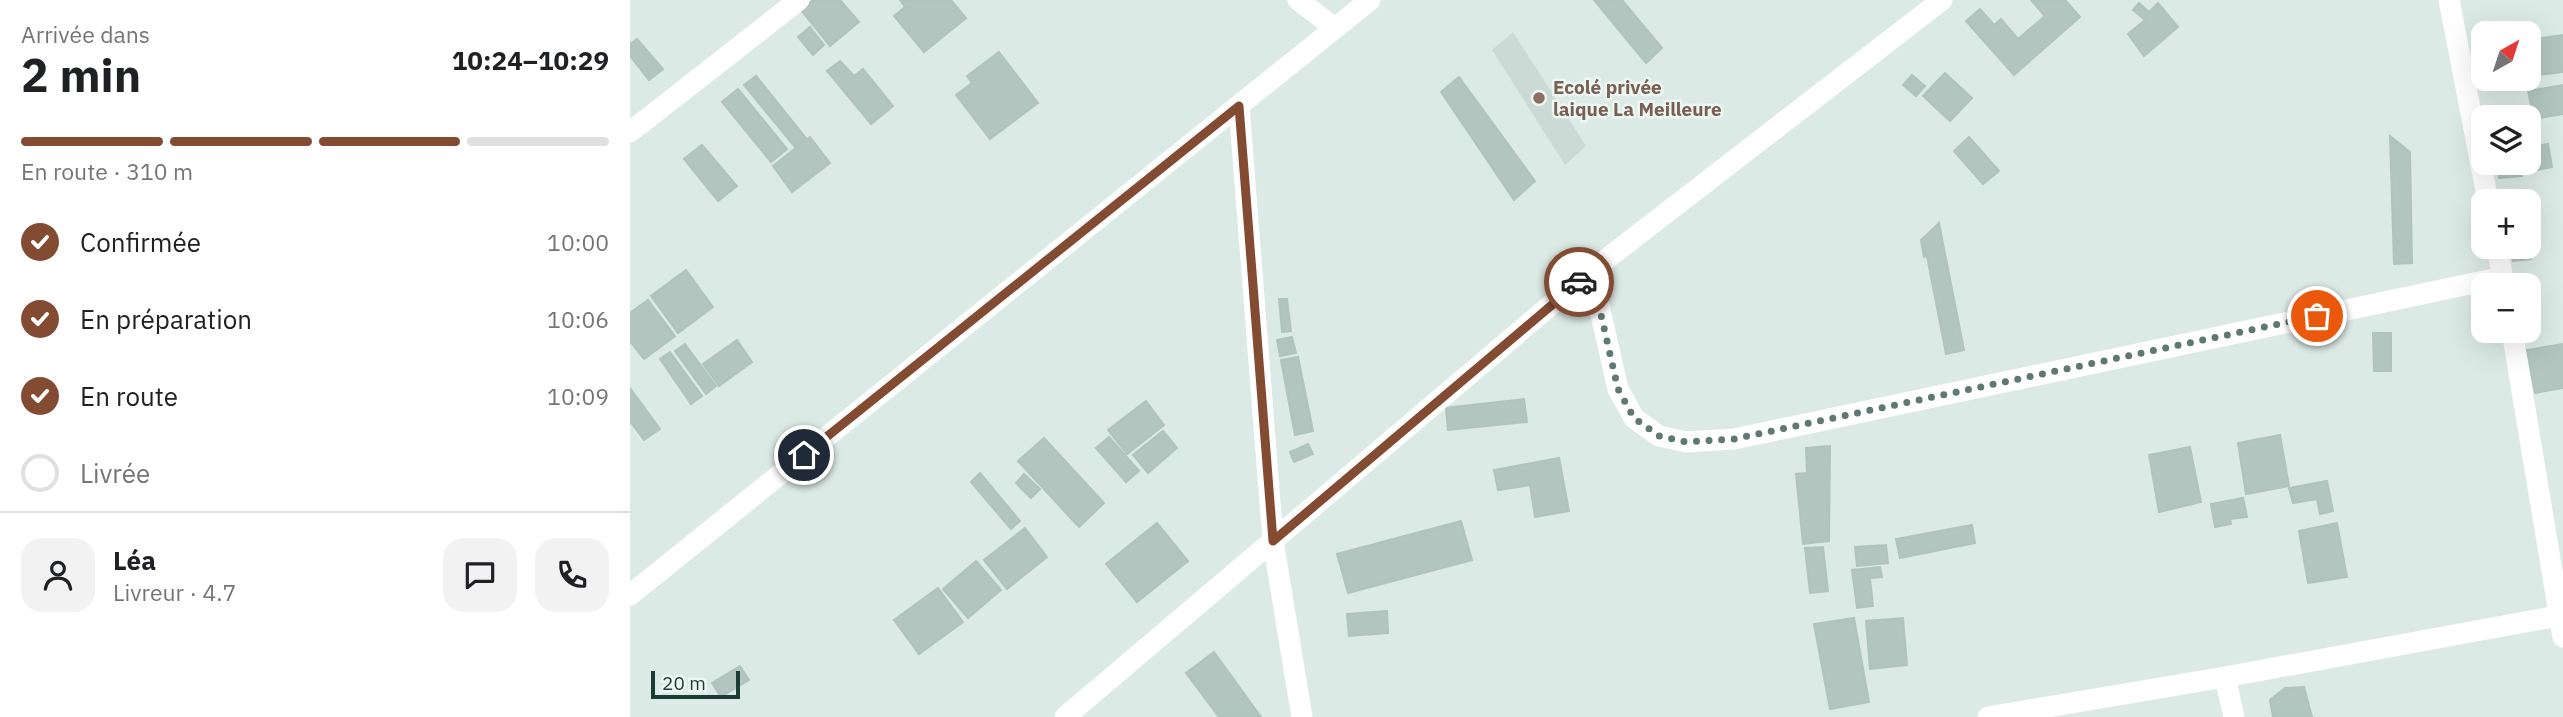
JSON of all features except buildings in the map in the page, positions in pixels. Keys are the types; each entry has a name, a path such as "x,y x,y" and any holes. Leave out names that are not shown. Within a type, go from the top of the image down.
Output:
{"street":[{"path":"630,132 799,0"},
{"path":"1298,0 1335,28"},
{"path":"630,595 1370,0"},
{"path":"1065,717 1591,271 1942,0"},
{"path":"2449,0 2486,189"},
{"path":"1239,106 1273,541 1302,717"},
{"path":"1591,271 1618,389 1634,418 1659,436 1686,442 1734,439 2471,288"},
{"path":"2514,343 2563,637"},
{"path":"1988,717 2225,677 2561,615"},
{"path":"2225,677 2234,717"}],"shaded area":[{"name":"Ecolé privée laique La Meilleure","path":"1513,32 1586,146 1565,165 1492,50"}],"way so far":[{"path":"1579,282 1591,271 1618,389 1634,418 1659,436 1686,442 1734,439 2317,316"}],"place":[{"name":"Ecolé privée laique La Meilleure","path":"1539,98"}],"route":[{"path":"804,455 1239,106 1273,541 1579,282"}]}
